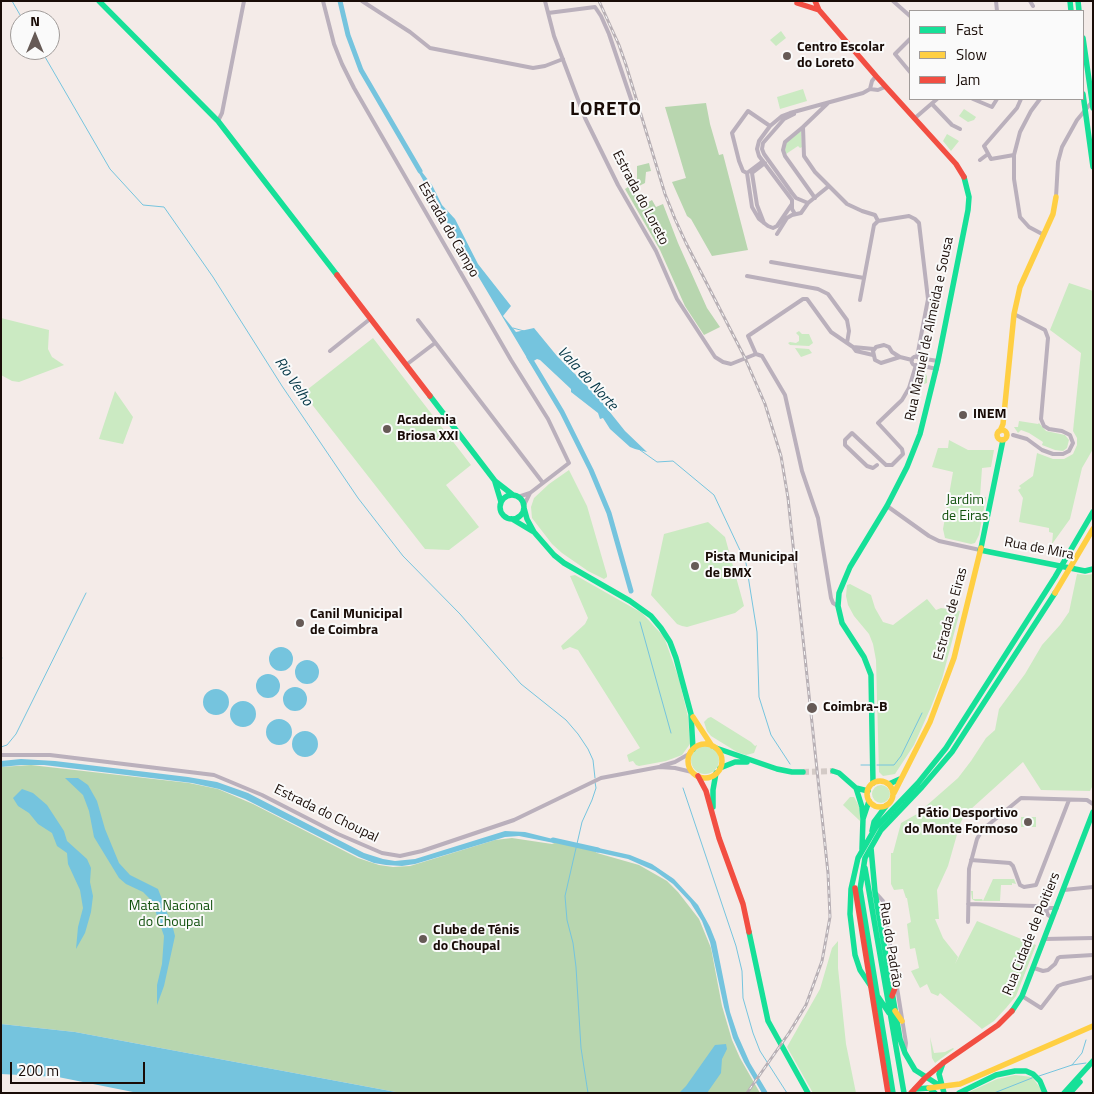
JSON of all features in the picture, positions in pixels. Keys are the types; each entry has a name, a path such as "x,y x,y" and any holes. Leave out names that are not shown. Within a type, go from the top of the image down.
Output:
{"main road":[{"path":"99,1 218,121 495,481 515,496 524,507 534,532 564,563 630,601 651,616 666,635 676,658 692,714 721,757 713,790 713,812"},
{"path":"794,2 805,1"},
{"path":"815,1 819,10"},
{"path":"794,2 819,10"},
{"name":"Rua Manuel de Almeida e Sousa","path":"819,10 962,173 968,186 969,198 937,369 920,434 907,467 887,506 850,567 839,593 838,606"},
{"path":"1084,50 1091,107"},
{"path":"1084,100 1093,168"},
{"name":"Estrada de Eiras","path":"894,794 930,722 954,658 994,491 1001,442 997,435 1002,431 1003,424 1014,314 1020,287 1053,214 1056,198"},
{"path":"495,481 502,502"},
{"path":"515,496 506,497 502,502 500,507 502,514 534,532"},
{"path":"512,519 522,515 524,507"},
{"path":"888,1093 855,890 858,858 869,836 876,827 920,785 946,748 1056,577 1093,512"},
{"path":"893,1093 860,889 868,850 877,835 958,744 1064,579 1093,529"},
{"name":"Rua de Mira","path":"980,550 1085,571 1093,569"},
{"path":"838,606 842,624 864,656 871,675 874,772 876,782"},
{"path":"692,714 691,751 688,763 692,772 698,776 706,791 746,916 768,1021 808,1093"},
{"path":"691,751 704,744 754,762 786,771 803,772"},
{"path":"698,776 709,777 735,762 754,762"},
{"path":"832,770 839,773 875,806 886,806 892,801 894,794 888,784"},
{"path":"876,782 888,784 900,779"},
{"path":"868,800 868,791 876,782"},
{"path":"856,790 868,791"},
{"path":"856,790 862,807 863,819"},
{"name":"Rua do Padrão","path":"868,800 863,819 862,846 904,1093"},
{"name":"Rua do Padrão","path":"886,806 874,822 872,829 872,854 875,892 892,998 891,1014 905,1053 915,1070 943,1090"},
{"name":"Rua Cidade de Poitiers","path":"913,1091 932,1071 998,1025 1012,1011 1022,996 1093,812"},
{"path":"856,872 851,889 850,914 855,955 860,970 891,1014 902,1021"},
{"path":"892,998 896,984"},
{"path":"878,1015 891,1014"},
{"path":"913,1091 929,1088 943,1090 960,1084 1093,1026"},
{"path":"1064,1093 1093,1061"},
{"path":"943,1063 939,1074 943,1090"},
{"path":"1070,1093 1093,1067"},
{"path":"915,1070 932,1071"},
{"path":"959,1093 996,1075 1015,1071 1026,1071 1034,1074 1044,1090"},
{"path":"929,1088 935,1093"}],"street":[{"path":"218,121 222,113 244,1"},
{"name":"Estrada do Campo","path":"323,1 334,44 354,88 511,360 548,418 569,463 543,483"},
{"path":"362,1 410,32 430,48 533,68 545,66 563,59"},
{"name":"Estrada do Loreto","path":"545,1 563,59 585,118 618,185 656,252 677,299 715,357 731,364 756,354"},
{"path":"893,1 909,15"},
{"path":"1030,1 1033,6"},
{"path":"548,13 595,7 609,34 633,105"},
{"path":"909,40 894,54 909,71"},
{"path":"870,89 872,81 876,76"},
{"path":"795,214 792,200 764,162 757,149 759,141 770,126 782,116 864,93 870,89 878,90 886,87"},
{"path":"1084,96 1091,107"},
{"path":"975,100 992,107 996,100"},
{"path":"1014,155 991,159 984,146 1017,108 1021,100"},
{"path":"1039,100 1024,123 1014,155 1014,179 1020,217 1030,227 1044,235"},
{"path":"915,118 934,101 952,124 960,129"},
{"name":"Estrada de Eiras","path":"1056,198 1058,162 1062,147 1077,120 1091,107 1093,102"},
{"path":"816,198 785,156 783,150 785,142 829,103"},
{"path":"770,126 748,111 732,132 739,161 743,171 747,173 752,207 759,219 773,228 777,226 792,204"},
{"path":"798,111 784,119 763,143 762,149 796,198 808,203"},
{"path":"803,126 804,156 815,172 847,204 875,215 878,221"},
{"path":"980,160 988,154"},
{"path":"747,173 764,162"},
{"path":"764,162 752,173 757,205 764,223"},
{"path":"777,234 787,218 801,213 808,203 829,186"},
{"path":"860,300 874,225 878,221 909,216 919,223 928,299 918,357 920,362 902,400 878,423 902,449 903,454 892,465 886,465 852,433 845,440 845,445 867,466 873,468 876,465"},
{"path":"771,262 864,278"},
{"path":"747,276 818,289 828,294 847,320 849,331 847,343"},
{"path":"838,606 833,603 818,518 802,471 786,398 782,386 762,356 756,354 748,336 803,299 807,299 831,332 856,351 873,355"},
{"path":"1013,435 1027,439 1042,450 1053,454 1063,454 1069,451 1073,443 1070,435 1062,431 1049,429 1044,426 1041,419 1048,338 1044,330 1014,314"},
{"path":"330,351 370,319"},
{"path":"418,320 543,483 530,493 515,496"},
{"path":"406,366 435,343"},
{"path":"853,347 874,349 878,346 887,346 900,358"},
{"path":"874,349 873,355 875,360 880,363 900,358 912,360 918,357 938,362"},
{"path":"912,360 913,364 937,369"},
{"path":"524,507 530,493"},
{"path":"887,506 938,541 980,550"},
{"name":"Estrada do Choupal","path":"1,755 50,755 214,775 262,796 338,834 382,853 400,856 422,851 514,820 601,778 659,767 675,762 691,751"},
{"name":"Estrada do Choupal","path":"659,767 692,772"},
{"path":"968,922 969,869 982,830 1021,798 1087,800 1093,804"},
{"path":"1058,799 1064,811"},
{"path":"971,860 1010,863 1020,885 1031,887 1036,885 1070,800"},
{"path":"1064,890 1093,887"},
{"name":"Rua do Padrão","path":"875,892 883,901 906,1043 905,1053"},
{"path":"968,904 1036,906 1046,910 1057,908"},
{"path":"1046,910 1048,915 1053,918"},
{"path":"1045,939 1093,938"},
{"path":"1034,968 1043,971 1048,970 1060,956 1093,955"},
{"path":"1022,996 1041,1008 1058,986 1093,978"}],"green space":[{"path":"781,31 786,38 776,46 770,40"},
{"path":"803,89 807,101 780,109 777,97"},
{"path":"706,103 719,155 723,154 748,250 712,256 691,219 687,216 672,182 686,178 665,107"},
{"path":"964,109 976,117 974,120 968,122 959,116"},
{"path":"801,130 802,147 798,146 786,154 786,142"},
{"path":"947,134 959,141 951,151 943,141"},
{"path":"649,163 651,171 646,172 645,183 633,189 641,206 652,200 656,207 663,204 707,308 720,327 704,335 685,306 660,250 625,189 637,181 637,166"},
{"path":"1069,283 1093,291 1093,449 1082,468 1070,519 1052,544 1053,533 1049,532 1049,528 1019,522 1023,498 1018,490 1021,488 1019,486 1033,476 1037,453 1053,459 1064,459 1073,454 1077,445 1077,438 1073,431 1081,353 1050,330"},
{"path":"1,318 49,330 48,349 52,357 64,365 19,382 12,381 1,375"},
{"path":"799,331 802,334 809,334 813,343 809,346 790,345 788,343 799,341 799,336 796,333"},
{"name":"Academia Briosa XXI","path":"373,338 471,465 446,485 479,527 449,550 425,549 303,393"},
{"path":"795,348 809,349 812,353 801,357"},
{"path":"922,369 927,376 927,383 917,386 917,371"},
{"path":"115,391 133,417 123,444 99,439"},
{"path":"1019,421 1039,423 1046,431 1065,435 1069,440 1067,448 1063,451 1055,450 1042,445 1043,442 1029,433 1021,430 1018,433 1014,427 1018,427"},
{"name":"Jardim de Eiras","path":"949,440 968,450 994,450 991,467 982,468 980,497 986,497 979,535 975,543 971,544 945,538 943,529 953,472 932,467 938,448 948,448"},
{"path":"569,470 587,506 607,575 604,579 588,571 562,553 552,544 532,518 531,507 534,498 549,484"},
{"name":"Pista Municipal de BMX","path":"708,522 725,537 744,606 735,613 687,627 682,626 677,624 651,595 664,534"},
{"path":"1077,574 1093,574 1093,785 1090,791 1041,790 1023,762 971,809 972,811 964,816 948,866 937,890 939,919 935,919 943,938 958,957 955,964 977,921 1036,945 1016,996 994,1021 982,1029 940,993 938,996 931,993 927,984 920,988 911,971 919,968 915,948 910,949 907,924 911,922 907,898 903,889 894,890 891,884 891,853 893,853 901,823 917,814 958,778 986,738 995,730 999,709 1025,674 1042,645 1069,612"},
{"path":"575,575 642,613 664,637 679,679 688,717 690,744 682,755 666,761 639,766 633,761 629,762 627,755 640,748 578,650 570,647 563,650 561,646 585,624 588,618 570,576"},
{"path":"850,584 871,595 875,608 883,622 893,625 927,599 936,610 941,608 960,611 942,679 931,707 914,745 895,774 883,776 879,772 876,660 869,634 854,616 848,605 846,596 847,585"},
{"path":"711,717 755,746 757,745 754,753 746,755 737,752 711,736 704,722"},
{"path":"705,746 715,750 719,760 715,770 705,774 695,770 691,760 695,750"},
{"name":"Mata Nacional do Choupal","path":"31,765 189,783 218,789 253,804 358,858 379,865 393,867 410,866 495,840 512,838 552,844 557,842 593,850 597,853 639,865 667,881 699,919 711,948 722,1006 732,1040 760,1093 401,1093 75,1032 1,1024 1,767"},
{"path":"877,785 885,785 890,790 888,801 877,803 872,798 872,790"},
{"path":"850,797 854,797 860,808 860,821 843,805"},
{"name":"Pátio Desportivo do Monte Formoso","path":"1021,817 1036,817 1036,827 1021,827"},
{"path":"993,879 1014,879 1016,884 1001,885 1000,901 983,901"},
{"path":"971,891 973,891 973,899 982,899 983,901 972,899"},
{"path":"838,941 838,968 846,1044 856,1093 813,1093 787,1047 820,989 832,948"},
{"path":"930,1037 934,1053 954,1049 935,1063 932,1058"},
{"path":"1015,1075 1032,1077 1044,1093 967,1093 997,1079"}],"water":[{"path":"422,172 432,185 442,205 455,219 478,264 511,306 503,316 516,332 534,328 557,356 597,396 625,431 647,452 630,447 610,429 603,418 600,419 598,413 571,392 571,389 540,360 537,359 530,363 419,173"},
{"path":"281,647 290,650 293,659 290,668 281,671 272,668 269,659 272,650"},
{"path":"307,660 316,663 319,672 316,681 307,684 298,681 295,672 298,663"},
{"path":"268,674 277,677 280,686 277,695 268,698 259,695 256,686 259,677"},
{"path":"295,687 304,690 307,699 304,708 295,711 286,708 283,699 286,690"},
{"path":"216,689 225,693 229,702 225,711 216,715 207,711 203,702 207,693"},
{"path":"243,701 252,705 256,714 252,723 243,727 234,723 230,714 234,705"},
{"path":"279,719 288,723 292,732 288,741 279,745 270,741 266,732 270,723"},
{"path":"305,731 314,735 318,744 314,753 305,757 296,753 292,744 296,735"},
{"path":"21,759 55,761 217,782 248,793 364,853 395,861 415,859 505,831 525,832 557,840 557,842 519,836 505,837 415,864 402,866 386,865 359,857 245,799 219,789 192,783 44,765 1,767 1,761"},
{"path":"65,778 78,778 88,785 97,801 105,829 119,863 130,875 158,889 175,936 164,986 157,1005 157,985 162,964 164,936 152,901 143,892 126,884 119,878 94,837 89,811 83,795"},
{"path":"22,789 33,793 47,805 64,831 67,841 87,859 91,868 90,882 93,896 91,912 85,933 76,949 78,927 83,908 80,890 68,864 67,853 57,846 52,833 38,824 29,813 18,806 13,798"},
{"path":"594,847 630,855 652,864 674,879 698,905 716,942 730,1012 738,1036 750,1063 768,1093 762,1093 733,1038 724,1007 710,942 702,921 690,902 673,884 655,871 628,859 596,852 593,850"},
{"path":"1,1024 75,1032 401,1093 138,1093 58,1077 1,1074"},
{"path":"726,1044 727,1049 722,1059 721,1073 707,1093 679,1093 715,1045"}],"waterway":[{"name":"Rio Velho","path":"12,1 17,10"},
{"name":"Vala do Norte","path":"340,1 348,35 361,70 420,171"},
{"name":"Rio Velho","path":"47,60 110,169 143,205 164,207 213,277 282,386 358,498 403,556 460,614 521,684 566,720 578,734 593,760 595,778"},
{"name":"Vala do Norte","path":"513,328 524,331"},
{"path":"529,357 562,412 591,470 609,513 631,591"},
{"name":"Vala do Norte","path":"640,450 657,462 673,461 714,495 746,563 757,632 759,697 771,735 790,764"},
{"path":"1,747 7,745 16,734 86,593"},
{"path":"640,622 671,733"},
{"path":"877,765 894,765 901,756 922,713"},
{"path":"861,765 870,765"},
{"path":"588,1093 581,1048 576,967 573,943 567,920 565,896 582,822 596,788 595,782"},
{"path":"683,788 736,946 742,971 743,998 753,1033 760,1051 787,1093"},
{"path":"553,840 598,850"},
{"path":"1039,1076 1072,1065 1082,1053 1086,1040"},
{"path":"1072,1065 1086,1063"},
{"path":"994,1093 1032,1078"}],"tunnel":[{"path":"803,772 833,771"}],"railway":[{"path":"599,1 626,65 665,194 675,219 745,358 765,404 781,456 788,498 828,873 830,917 822,961 806,1005 747,1093"}],"traffic: fast":[{"path":"99,1 218,121 337,275"},
{"path":"1070,1 1071,10"},
{"path":"1078,1 1079,10"},
{"path":"1084,45 1093,108"},
{"path":"1084,100 1093,167"},
{"path":"873,783 871,675 864,657 842,623 838,606 839,593 850,567 887,506 907,467 920,434 938,361 968,210 969,197 964,177"},
{"path":"430,396 495,481 513,495"},
{"path":"981,548 1003,440"},
{"path":"495,482 501,502"},
{"path":"512,495 517,496 523,502 524,507 523,512 517,518 512,519 507,518 501,512 500,507 501,502 507,496 512,495"},
{"path":"524,508 534,532 554,555 564,563 630,601 651,616 661,628 670,642 676,658 691,714 693,749"},
{"path":"889,1013 860,970 855,955 850,914 851,889 858,858 876,827 918,783 946,748 1055,577 1093,512"},
{"path":"512,519 532,531"},
{"path":"980,550 1085,571 1093,569"},
{"path":"893,1093 860,889 865,858 881,830 952,752 1055,593"},
{"path":"716,748 777,769 803,772"},
{"path":"720,768 735,762 747,762"},
{"path":"833,771 839,773 856,788 868,791"},
{"path":"713,807 716,773"},
{"path":"889,784 900,779"},
{"path":"856,788 862,807 863,819"},
{"path":"862,849 863,819 869,801"},
{"path":"872,831 874,822 886,806"},
{"path":"1012,1011 1022,996 1093,812"},
{"path":"871,848 875,892 900,1039 905,1053 915,1070 942,1087"},
{"path":"865,868 904,1093"},
{"path":"749,932 768,1021 808,1093"},
{"path":"1064,1093 1093,1061"},
{"path":"943,1063 939,1074 944,1093"},
{"path":"959,1093 996,1075 1015,1071 1026,1071 1033,1074 1040,1081 1045,1093"},
{"path":"1070,1093 1080,1082"},
{"path":"915,1089 929,1088 935,1093"}],"traffic: slow":[{"path":"1000,431 1003,424 1014,314 1020,287 1053,214 1056,197"},
{"path":"1000,430 1004,430 1007,435 1006,439 1000,440 997,437 997,433 1000,430"},
{"path":"1055,593 1093,529"},
{"path":"894,793 930,722 954,658 981,548"},
{"path":"693,717 712,746"},
{"path":"705,744 717,749 722,761 717,773 705,778 693,773 688,761 693,749 705,744"},
{"path":"880,781 889,785 893,794 889,803 880,807 871,803 867,794 871,785 880,781"},
{"path":"895,1011 902,1021"},
{"path":"929,1088 960,1084 1093,1026"}],"traffic: jam":[{"path":"815,1 819,10 956,164 964,177"},
{"path":"797,3 819,10"},
{"path":"337,275 430,396"},
{"path":"698,776 706,791 719,838 743,904 749,932"},
{"path":"855,888 888,1093"},
{"path":"892,996 896,985"},
{"path":"911,1093 943,1063 998,1025 1012,1011"}],"place":[{"name":"Centro Escolar do Loreto","path":"787,56"},
{"name":"INEM","path":"963,415"},
{"name":"Academia Briosa XXI","path":"387,429"},
{"name":"Pista Municipal de BMX","path":"695,566"},
{"name":"Canil Municipal de Coimbra","path":"300,623"},
{"name":"Coimbra-B","path":"812,708"},
{"name":"Pátio Desportivo do Monte Formoso","path":"1028,822"},
{"name":"Clube de Ténis do Choupal","path":"423,939"}],"district":[{"name":"LORETO","path":"606,110"}]}
